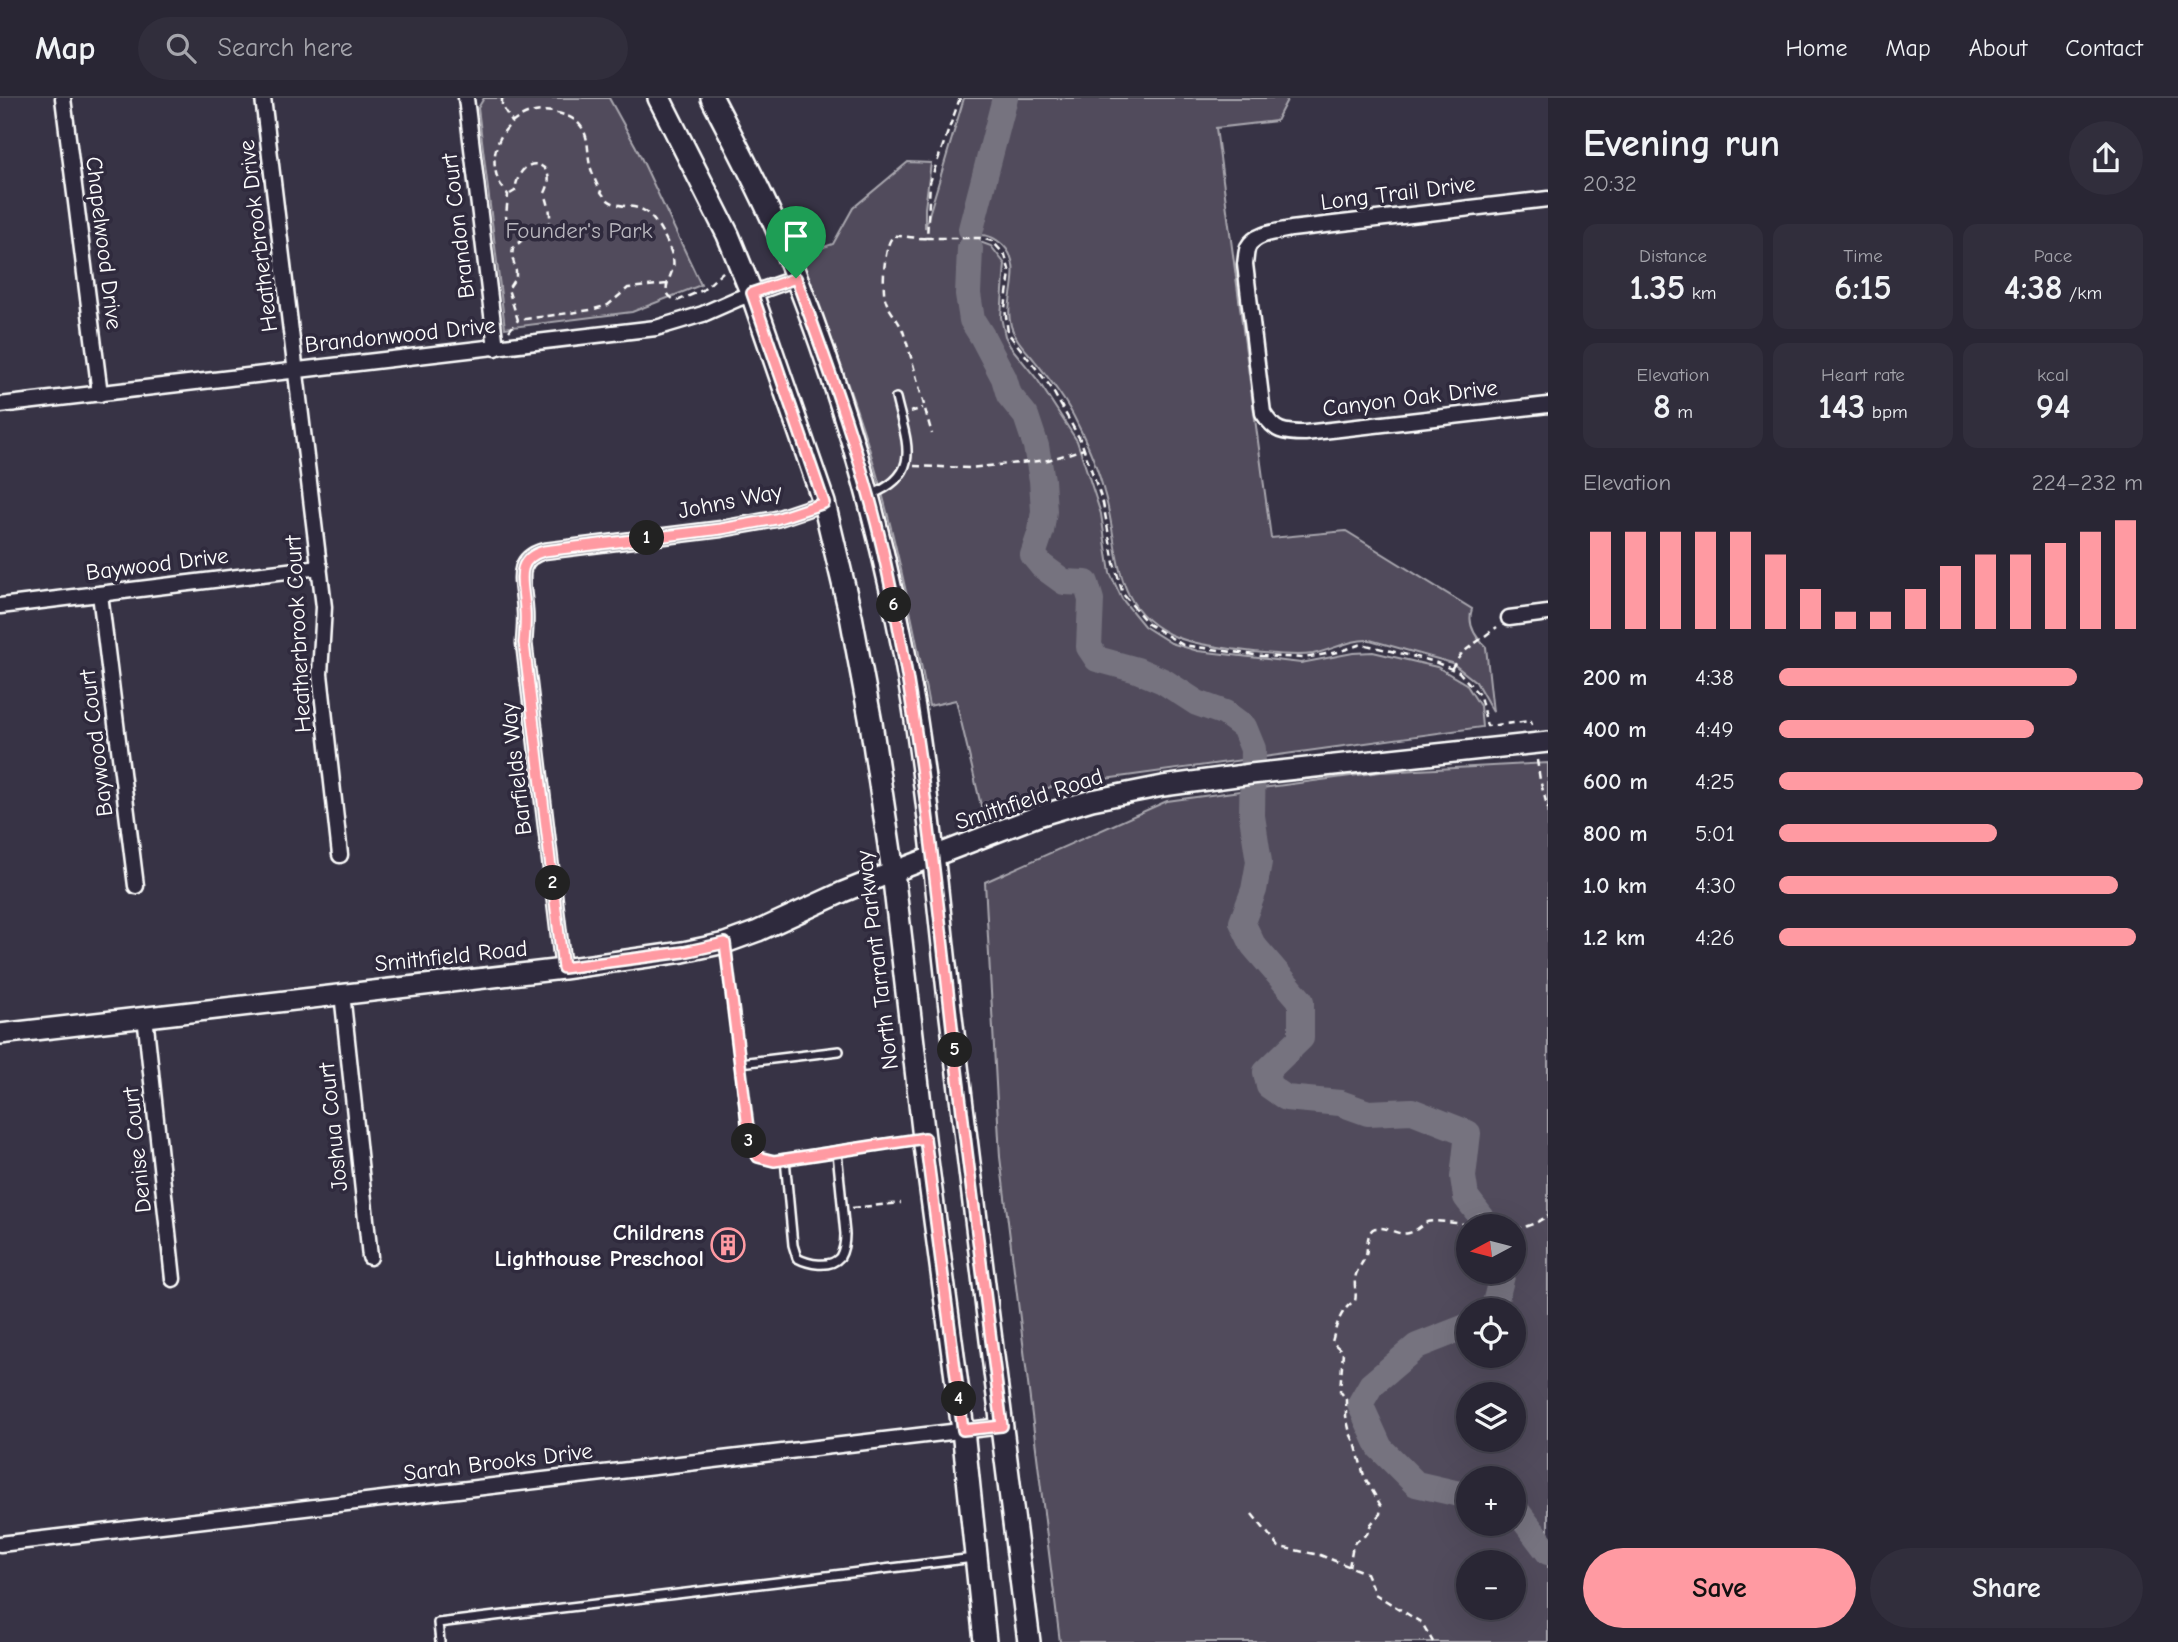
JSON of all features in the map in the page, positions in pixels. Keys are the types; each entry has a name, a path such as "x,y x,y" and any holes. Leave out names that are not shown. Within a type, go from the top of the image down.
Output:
{"main road":[{"name":"North Tarrant Parkway","path":"659,98 728,235 752,293 824,503 850,617 872,723 893,872 963,1430 985,1642"},
{"path":"712,98 756,184 796,278 828,366 869,495 890,582 914,709 934,857 953,1035 1029,1642"},
{"name":"Smithfield Road","path":"0,1034 684,952 725,943 758,931 893,872 1038,816 1093,800 1163,786 1251,774 1548,742"}],"street":[{"name":"Chapelwood Drive","path":"63,98 100,394"},
{"name":"Heatherbrook Drive","path":"263,98 297,369"},
{"name":"Brandon Court","path":"466,98 496,348"},
{"name":"Long Trail Drive","path":"1277,429 1263,413 1259,386 1245,264 1248,247 1254,240 1264,234 1291,229 1548,199"},
{"name":"Brandonwood Drive","path":"0,405 656,328 703,314 796,278"},
{"name":"Heatherbrook Court","path":"297,369 324,607 320,674 340,855"},
{"name":"Canyon Oak Drive","path":"1277,429 1286,433 1305,433 1548,405"},
{"name":"Johns Way","path":"523,564 531,554 544,551 721,529 776,519 824,503"},
{"name":"Barfields Way","path":"523,564 526,612 524,643 563,968"},
{"name":"Baywood Drive","path":"0,606 320,567"},
{"name":"Baywood Court","path":"100,594 136,886"},
{"path":"1509,618 1548,613"},
{"name":"Joshua Court","path":"342,993 370,1257"},
{"name":"Denise Court","path":"145,1016 173,1279"},
{"name":"Sarah Brooks Drive","path":"0,1544 1002,1426"}],"lane":[{"path":"869,495 885,489 906,466 908,451 896,398"},
{"path":"725,943 750,1144 758,1157 774,1161 925,1138"},
{"path":"740,1063 839,1051"},
{"path":"785,1159 793,1245 797,1258 806,1263 819,1264 832,1262 840,1257 844,1246 837,1152"},
{"path":"440,1642 438,1623 976,1558"}],"path":[{"path":"502,98 502,106 512,122"},
{"path":"927,238 930,182 960,98"},
{"path":"508,195 515,191 523,169 537,164 544,167 549,176 549,186 545,193 551,207 548,226 540,234 527,236 510,228 506,216 508,195 499,181 496,147 499,137 512,122 532,111 547,110 570,117 586,134 590,167 604,197 612,203 647,211 658,226 673,259 674,268 667,284 668,294 677,301 703,290 724,271"},
{"path":"932,434 902,329 885,298 888,242 900,235 911,239 980,238 992,241 1006,255 1010,273 1005,308 1008,333 1051,386 1084,449 1103,503 1123,594 1148,624 1183,645 1262,656 1304,658 1338,652 1362,644 1432,661 1459,672 1480,696 1487,726 1531,721"},
{"path":"527,236 513,248 516,277 508,289 518,320 591,310 608,305 628,288 667,284"},
{"path":"906,466 969,468 1048,460 1084,449"},
{"path":"1451,669 1462,653 1509,618"},
{"path":"1537,759 1548,809"},
{"path":"843,1210 901,1203"},
{"path":"1526,1227 1548,1215"},
{"path":"1349,1567 1353,1545 1367,1534 1380,1514 1381,1506 1364,1476 1350,1433 1346,1399 1340,1391 1343,1352 1332,1342 1341,1314 1355,1301 1355,1277 1373,1229 1391,1230 1399,1234 1411,1233 1429,1222 1456,1224"},
{"path":"1252,1514 1279,1547 1320,1555 1366,1573 1375,1594 1422,1623 1433,1642"}],"green space":[{"name":"Founder's Park","path":"484,98 609,98 636,147 701,285 632,312 505,328 478,108"},
{"path":"964,98 1288,98 1276,121 1216,128 1271,538 1346,531 1472,609 1473,630 1486,647 1493,712 1476,682 1452,663 1370,640 1313,654 1265,653 1188,641 1154,625 1128,594 1121,575 1102,483 1081,431 1063,399 1021,345 1011,326 1009,316 1014,274 1010,254 995,239 979,235 980,242 991,246 1005,264 1001,317 1005,336 1077,441 1101,514 1110,573 1122,599 1144,626 1171,643 1198,651 1301,663 1373,652 1437,667 1466,684 1480,706 1482,727 1054,786 982,810 956,700 929,706 903,577 879,482 845,377 800,255 833,244 853,208 908,162 931,163 925,228"},
{"path":"1548,763 1548,1642 1060,1642 1000,1157 985,882 1167,801 1380,772"}],"waterway":[{"path":"971,229 1005,98"},
{"path":"970,249 968,294 972,320 1004,378 1009,395 1026,416 1036,446 1044,511 1033,555 1042,566 1064,582 1086,583 1091,600 1089,647 1097,659 1137,670 1163,681 1197,703 1225,713 1244,727 1253,749 1252,816 1259,862 1254,890 1242,922 1253,945 1301,1001 1301,1038 1266,1072 1269,1086 1286,1098 1340,1103 1368,1113 1412,1111 1468,1133 1463,1177 1466,1197 1479,1214"},
{"path":"1496,1298 1500,1284"},
{"path":"1456,1331 1417,1346 1371,1385 1360,1404 1380,1448 1416,1484 1456,1493"},
{"path":"1526,1523 1548,1552"}],"place":[{"name":"Childrens Lighthouse Preschool","path":"728,1245"}],"route":[{"path":"796,278 828,366 869,495 882,546 914,709 1002,1426 963,1430 925,1138 774,1161 758,1157 750,1144 725,943 684,952 563,968 524,643 526,612 523,564 531,554 544,551 721,529 776,519 824,503 752,293 796,278"}]}
